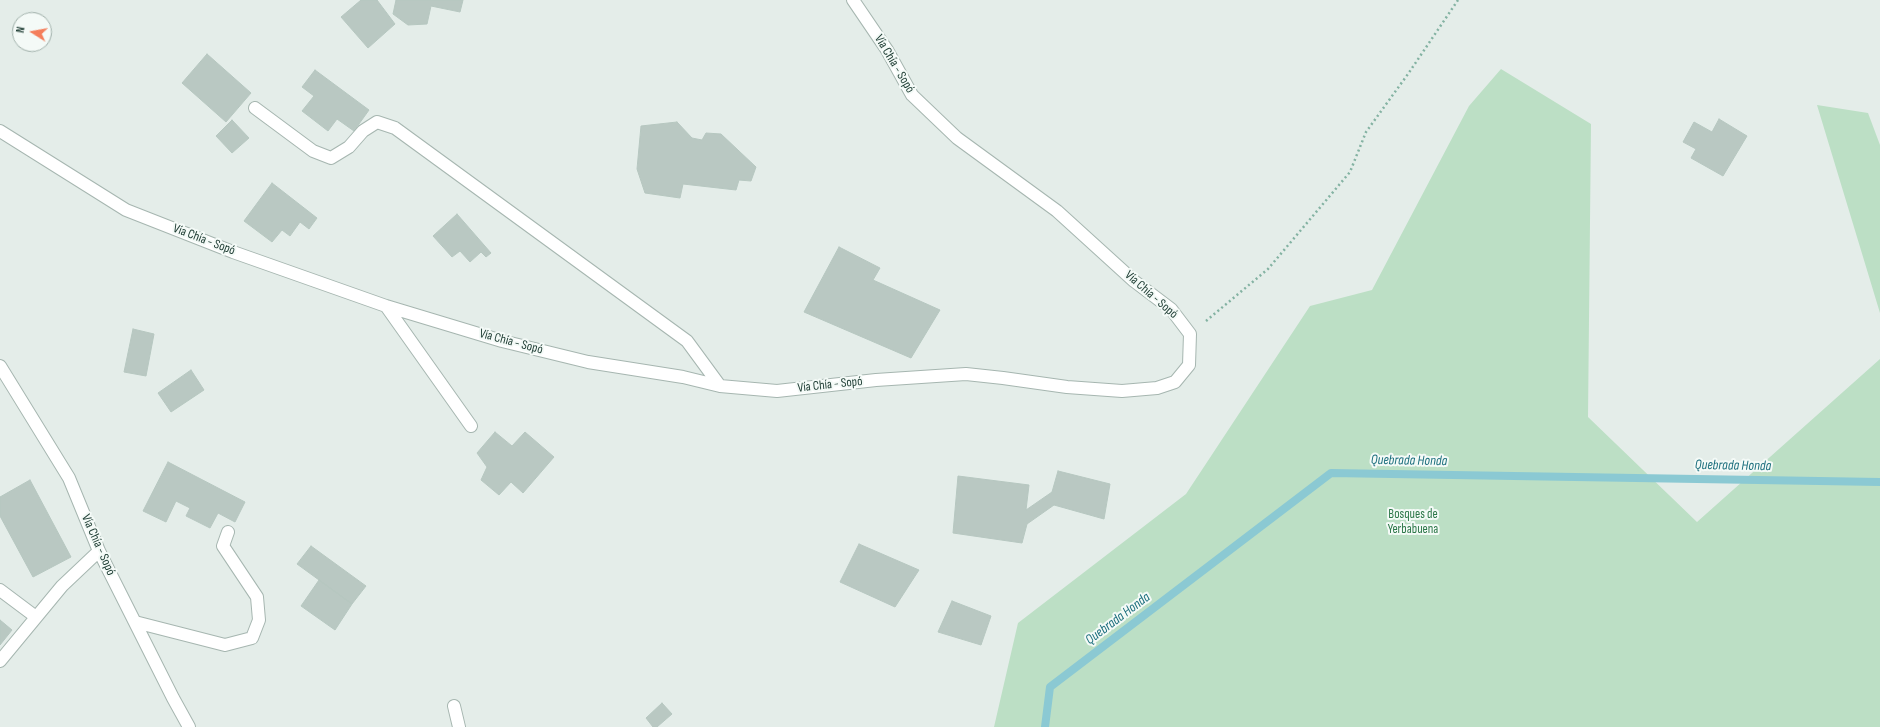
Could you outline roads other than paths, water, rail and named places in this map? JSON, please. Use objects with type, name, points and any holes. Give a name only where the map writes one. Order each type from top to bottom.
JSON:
[{"type":"street","name":"Vía Chía - Sopó","points":[[0,131],[126,210],[233,252],[386,306],[509,343],[588,362],[683,377],[720,386],[777,391],[876,380],[966,374],[1075,388],[1122,391],[1157,388],[1175,382],[1189,365],[1190,334],[1171,310],[1134,281],[1057,211],[957,138],[912,95],[887,50],[853,0]]},
{"type":"street","points":[[255,108],[313,151],[331,158],[349,147],[363,131],[377,122],[395,128],[687,341],[720,386]]},
{"type":"street","points":[[386,306],[471,426]]},
{"type":"street","name":"Vía Chía - Sopó","points":[[0,366],[69,478],[99,550],[173,698],[190,727]]},
{"type":"street","points":[[135,622],[225,645],[252,638],[259,620],[257,597],[223,546],[228,532]]},
{"type":"street","points":[[0,661],[62,586],[99,550]]},
{"type":"street","points":[[0,590],[36,617]]},
{"type":"street","points":[[454,706],[459,727]]},
{"type":"waterway","name":"Quebrada Honda","points":[[1045,727],[1050,687],[1331,473],[1880,482]]},
{"type":"park label","name":"Bosques de Yerbabuena","points":[[1413,522]]}]
